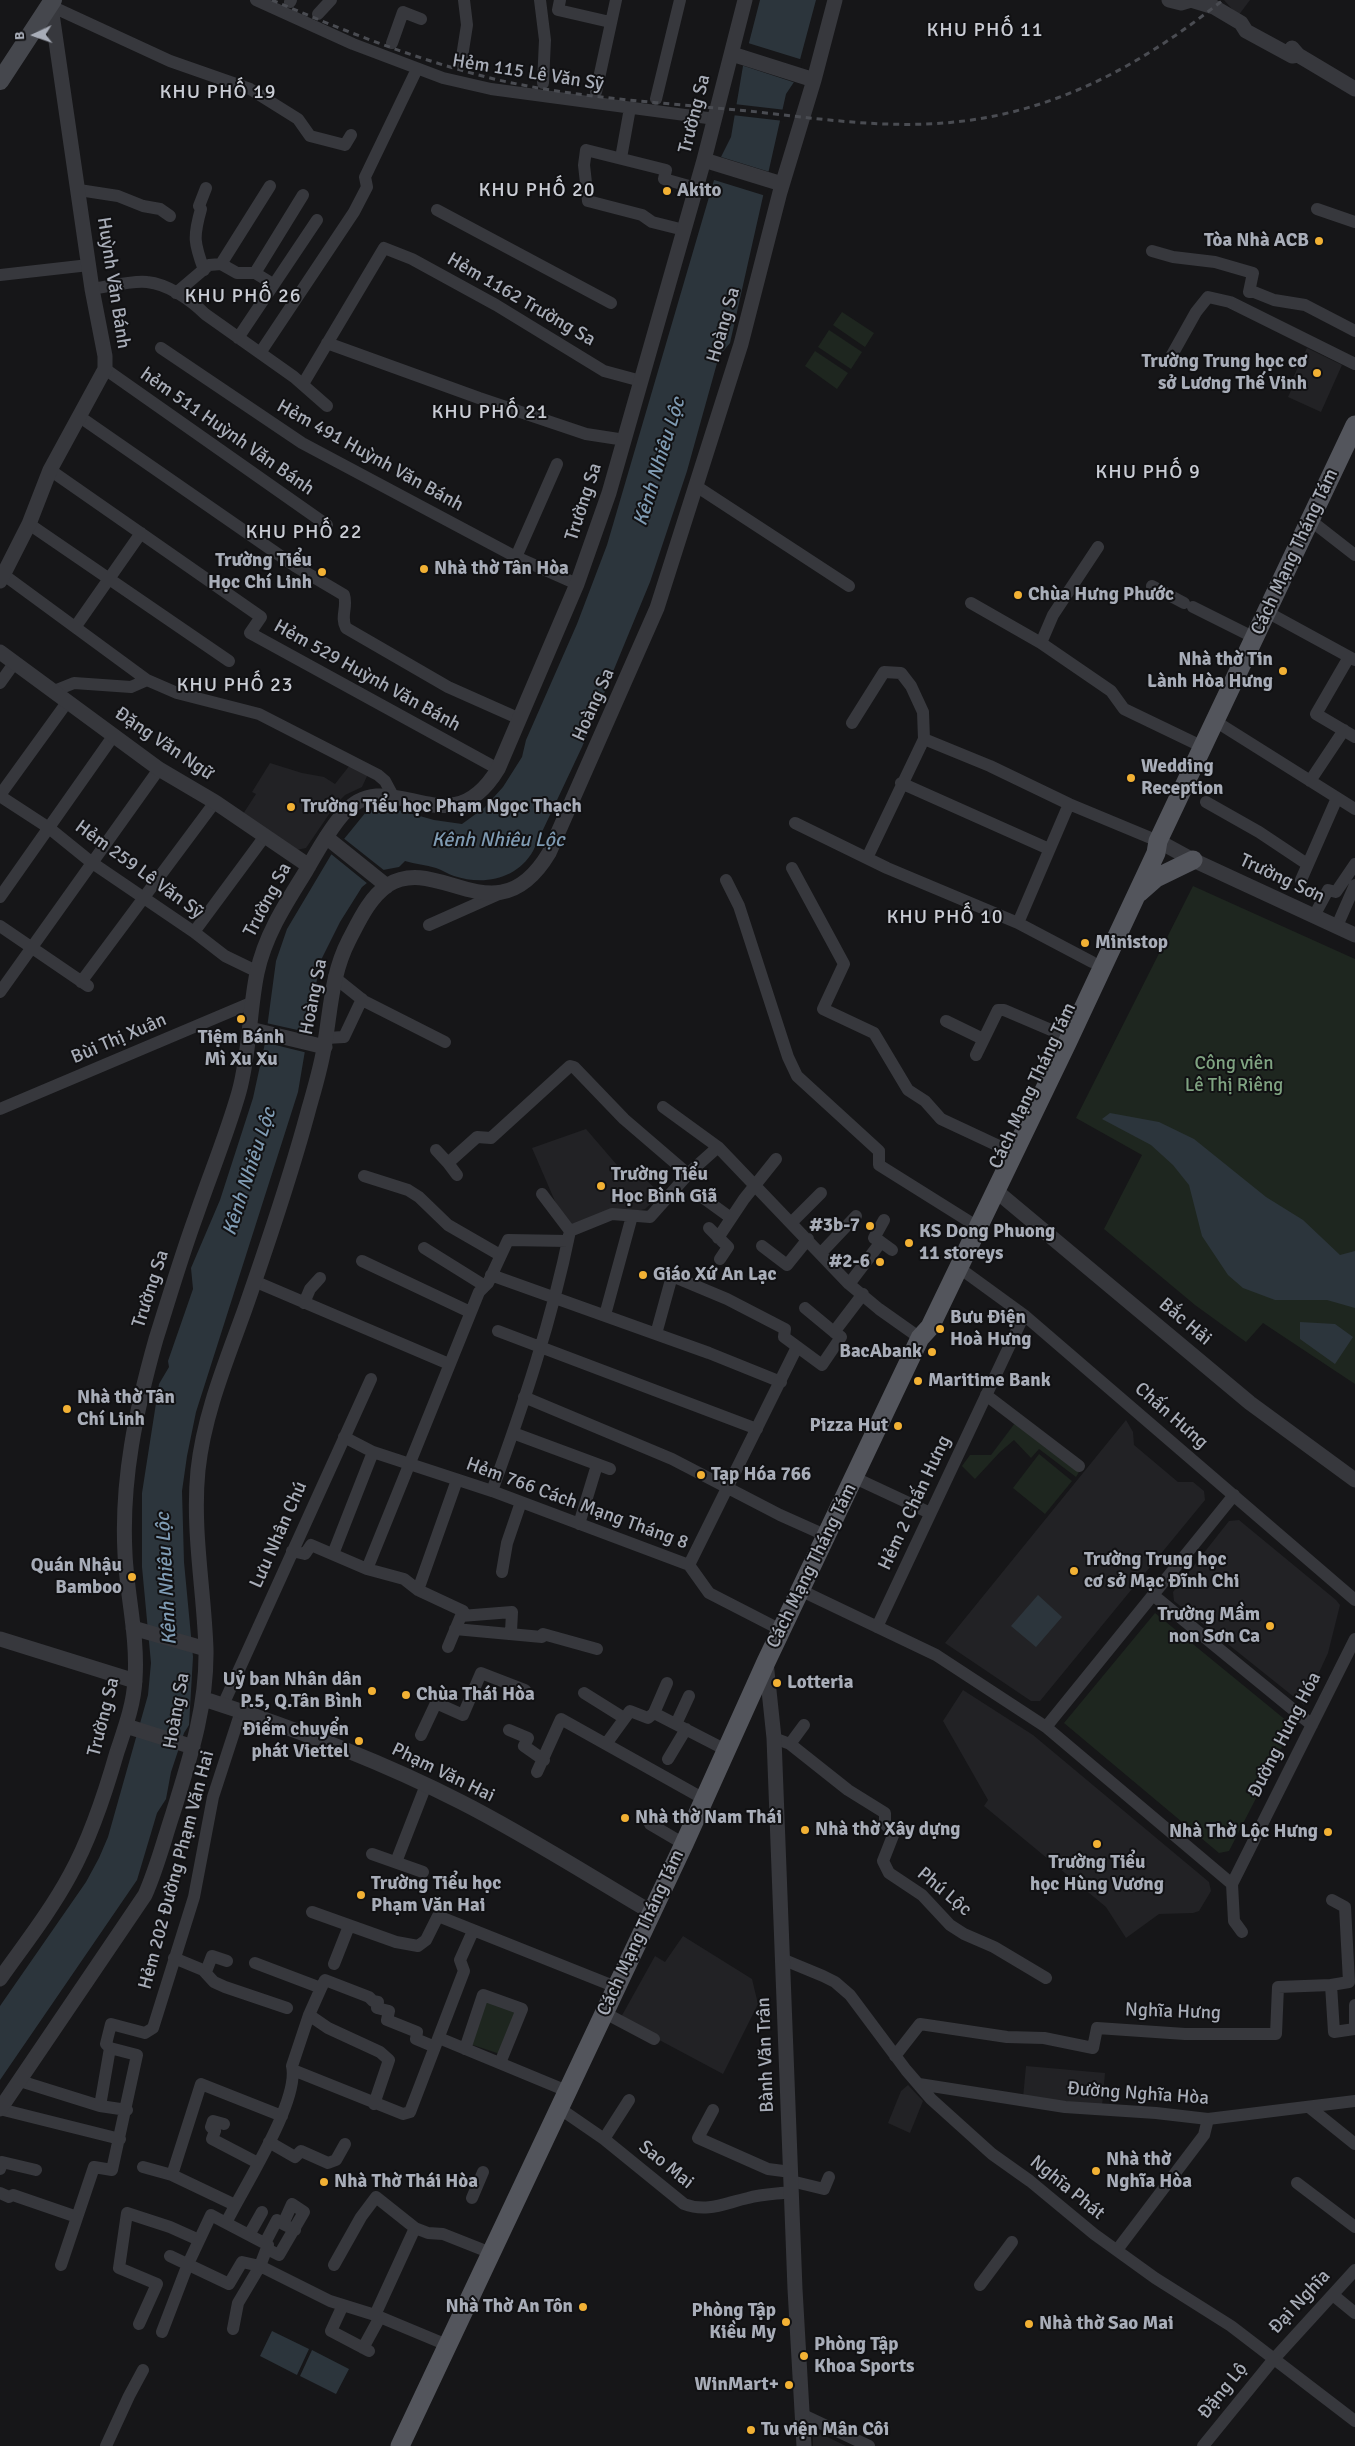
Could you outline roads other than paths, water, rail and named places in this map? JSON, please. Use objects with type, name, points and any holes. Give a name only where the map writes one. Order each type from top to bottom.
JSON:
[{"type":"main road","points":[[0,81],[52,2]]},
{"type":"main road","name":"Cách Mạng Tháng Tám","points":[[400,2446],[684,1844],[781,1630],[920,1338],[930,1327],[1067,1043],[1156,853],[1158,841],[1355,425]]},
{"type":"main road","name":"Cách Mạng Tháng Tám","points":[[920,1338],[922,1321],[1092,962],[1148,847],[1158,841]]},
{"type":"main road","points":[[1135,897],[1156,878],[1193,860]]},
{"type":"street","name":"Hẻm 115 Lê Văn Sỹ","points":[[256,0],[353,44],[444,78],[491,89],[715,119]]},
{"type":"street","points":[[318,14],[331,0]]},
{"type":"street","points":[[461,63],[467,25],[464,0]]},
{"type":"street","points":[[540,0],[545,40],[543,83]]},
{"type":"street","points":[[596,92],[616,0]]},
{"type":"street","points":[[656,99],[680,0]]},
{"type":"street","name":"Trường Sa","points":[[0,1979],[53,1904],[82,1851],[130,1727],[138,1629],[126,1578],[124,1513],[125,1483],[135,1422],[156,1338],[239,1091],[257,1031],[253,1002],[258,972],[275,922],[308,866],[331,842],[341,816],[355,804],[371,797],[393,796],[437,806],[458,805],[480,792],[498,769],[576,584],[600,519],[625,440],[696,188],[708,166],[715,119],[739,52],[745,0]]},
{"type":"street","name":"Hoàng Sa","points":[[0,2109],[145,1895],[154,1873],[204,1699],[196,1514],[200,1454],[218,1382],[254,1281],[298,1147],[334,976],[343,952],[382,882],[423,878],[470,891],[503,892],[532,876],[549,853],[651,624],[740,344],[776,186],[808,74],[835,0]]},
{"type":"street","points":[[1169,0],[1181,3],[1202,4],[1241,23],[1246,31],[1254,36],[1292,56],[1298,56],[1355,89]]},
{"type":"street","points":[[52,2],[170,61],[250,89],[298,119],[310,136],[345,145],[350,135]]},
{"type":"street","name":"Huỳnh Văn Bánh","points":[[2,578],[29,524],[50,470],[105,368],[106,356],[92,289],[52,2]]},
{"type":"street","points":[[559,5],[610,22]]},
{"type":"street","points":[[392,43],[403,12],[421,19]]},
{"type":"street","points":[[739,52],[808,74]]},
{"type":"street","points":[[260,353],[354,212],[367,187],[365,177],[417,69]]},
{"type":"street","points":[[621,158],[630,108]]},
{"type":"street","points":[[684,230],[652,222],[642,214],[588,201],[584,165],[586,150],[666,170],[664,179],[696,188]]},
{"type":"street","points":[[708,166],[776,186]]},
{"type":"street","points":[[221,264],[270,186]]},
{"type":"street","points":[[204,270],[196,250],[195,233],[201,209],[199,206],[206,188]]},
{"type":"street","points":[[79,190],[118,196],[143,206],[160,209],[170,216]]},
{"type":"street","points":[[255,273],[303,195]]},
{"type":"street","points":[[1318,209],[1355,222]]},
{"type":"street","points":[[437,210],[611,303]]},
{"type":"street","points":[[238,338],[317,220]]},
{"type":"street","name":"Hẻm 1162 Trường Sa","points":[[327,343],[384,248],[412,259],[480,297],[604,371],[641,381]]},
{"type":"street","points":[[1152,251],[1173,257],[1215,262],[1253,273],[1249,292],[1254,292],[1274,300],[1306,305],[1355,331]]},
{"type":"street","points":[[176,293],[209,265],[221,264],[237,273],[255,273],[273,284]]},
{"type":"street","points":[[0,276],[89,265]]},
{"type":"street","points":[[92,289],[147,282],[176,293],[193,302],[205,314],[303,384],[327,406]]},
{"type":"street","points":[[1168,362],[1196,312],[1208,297],[1230,302],[1355,364]]},
{"type":"street","points":[[303,384],[327,343],[479,398],[586,434],[625,440]]},
{"type":"street","name":"Hẻm 491 Huỳnh Văn Bánh","points":[[161,348],[302,443],[516,557],[576,584]]},
{"type":"street","name":"hẻm 511 Huỳnh Văn Bánh","points":[[105,368],[327,525]]},
{"type":"street","points":[[80,417],[295,566],[341,592],[346,599],[343,621],[346,628],[448,688],[520,719]]},
{"type":"street","points":[[516,557],[557,464]]},
{"type":"street","name":"Hẻm 529 Huỳnh Văn Bánh","points":[[50,470],[261,617],[250,633],[498,769]]},
{"type":"street","points":[[696,486],[849,586]]},
{"type":"street","points":[[1310,520],[1355,555]]},
{"type":"street","points":[[29,524],[229,661]]},
{"type":"street","points":[[76,626],[141,533]]},
{"type":"street","points":[[1041,643],[1053,615],[1098,546]]},
{"type":"street","points":[[2,578],[76,626],[147,680],[177,693],[259,714],[378,775],[386,781],[393,796]]},
{"type":"street","points":[[1152,586],[1255,638]]},
{"type":"street","points":[[971,603],[1041,643],[1111,691],[1124,709],[1202,747]]},
{"type":"street","points":[[1267,612],[1352,659],[1316,714],[1355,737]]},
{"type":"street","name":"Đặng Văn Ngữ","points":[[0,652],[160,768],[215,802],[308,866]]},
{"type":"street","points":[[0,683],[15,662]]},
{"type":"street","points":[[852,723],[884,672],[901,673],[911,686],[923,712],[924,739],[901,783],[867,858]]},
{"type":"street","points":[[54,691],[74,683],[130,687],[147,680]]},
{"type":"street","points":[[0,796],[68,701]]},
{"type":"street","points":[[1215,721],[1337,798],[1353,805]]},
{"type":"street","points":[[1310,781],[1344,730]]},
{"type":"street","points":[[0,898],[114,735]]},
{"type":"street","points":[[924,739],[990,766],[1069,804],[1158,841]]},
{"type":"street","points":[[0,992],[91,862],[160,768]]},
{"type":"street","points":[[901,783],[1049,849]]},
{"type":"street","name":"Hẻm 259 Lê Văn Sỹ","points":[[0,796],[49,828],[91,862],[194,932],[224,956],[258,972]]},
{"type":"street","points":[[1301,880],[1337,798]]},
{"type":"street","points":[[0,926],[85,984],[144,898],[215,802]]},
{"type":"street","points":[[1206,802],[1259,832],[1307,864]]},
{"type":"street","points":[[1018,923],[1069,804]]},
{"type":"street","points":[[796,823],[867,858],[1018,923],[1092,962]]},
{"type":"street","points":[[194,932],[266,836]]},
{"type":"street","name":"Trường Sơn","points":[[1158,841],[1193,860],[1355,935]]},
{"type":"street","points":[[331,842],[382,882]]},
{"type":"street","points":[[792,868],[844,964],[822,1009],[874,1033],[908,1090],[925,1101],[941,1119],[1003,1148]]},
{"type":"street","points":[[1314,916],[1328,890],[1336,892],[1353,877]]},
{"type":"street","points":[[1337,926],[1353,877]]},
{"type":"street","points":[[726,880],[739,906],[788,1057],[798,1076],[879,1151],[879,1165],[970,1222]]},
{"type":"street","points":[[429,925],[503,892]]},
{"type":"street","points":[[334,976],[362,999],[444,1042]]},
{"type":"street","points":[[257,1031],[321,1043],[344,1037],[362,999]]},
{"type":"street","name":"Bùi Thị Xuân","points":[[0,1109],[253,1002]]},
{"type":"street","points":[[976,1055],[998,1010],[1004,1010],[1058,1033]]},
{"type":"street","points":[[946,1021],[983,1039]]},
{"type":"street","points":[[448,1163],[477,1137],[491,1138],[570,1066],[574,1067],[624,1120],[688,1174]]},
{"type":"street","points":[[663,1107],[718,1147],[792,1222],[849,1284],[880,1310],[920,1338]]},
{"type":"street","points":[[367,1569],[470,1312],[508,1240],[569,1236],[612,1214],[650,1218],[688,1174],[718,1147]]},
{"type":"street","points":[[436,1150],[457,1175]]},
{"type":"street","points":[[718,1238],[776,1159]]},
{"type":"street","points":[[364,1176],[408,1190],[419,1197],[448,1225],[500,1255]]},
{"type":"street","name":"Bắc Hải","points":[[995,1190],[1250,1402],[1355,1480]]},
{"type":"street","points":[[492,1491],[513,1433],[539,1348],[569,1236],[542,1194]]},
{"type":"street","points":[[792,1222],[821,1194]]},
{"type":"street","points":[[702,1197],[731,1218]]},
{"type":"street","points":[[605,1315],[632,1216]]},
{"type":"street","points":[[821,1253],[856,1216]]},
{"type":"street","points":[[884,1220],[874,1238],[892,1250]]},
{"type":"street","points":[[708,1228],[728,1247],[720,1259]]},
{"type":"street","points":[[762,1246],[787,1265],[808,1239]]},
{"type":"street","points":[[849,1284],[881,1242]]},
{"type":"street","points":[[424,1248],[488,1280],[554,1297],[781,1382]]},
{"type":"street","points":[[362,1261],[470,1312]]},
{"type":"street","name":"Chấn Hưng","points":[[958,1267],[1024,1315],[1355,1600]]},
{"type":"street","points":[[656,1334],[672,1276],[727,1299],[785,1328],[784,1337],[822,1365],[841,1338],[805,1308]]},
{"type":"street","points":[[304,1303],[310,1289],[320,1278]]},
{"type":"street","points":[[254,1281],[449,1364]]},
{"type":"street","points":[[834,1332],[862,1294]]},
{"type":"street","name":"Hẻm 2 Chấn Hưng","points":[[877,1626],[1024,1315]]},
{"type":"street","points":[[498,1331],[757,1429]]},
{"type":"street","points":[[690,1565],[797,1347]]},
{"type":"street","name":"Lưu Nhân Chú","points":[[223,1705],[371,1380]]},
{"type":"street","points":[[986,1395],[1079,1466]]},
{"type":"street","points":[[524,1396],[672,1459],[780,1515],[827,1536]]},
{"type":"street","points":[[513,1433],[610,1469]]},
{"type":"street","name":"Hẻm 766 Cách Mạng Tháng 8","points":[[344,1437],[373,1452],[492,1491],[690,1565],[709,1593],[781,1630]]},
{"type":"street","points":[[333,1554],[373,1452]]},
{"type":"street","points":[[579,1524],[598,1465]]},
{"type":"street","points":[[855,1478],[930,1513]]},
{"type":"street","points":[[418,1590],[457,1480]]},
{"type":"street","points":[[1046,1727],[1234,1495]]},
{"type":"street","points":[[502,1572],[507,1544],[520,1502]]},
{"type":"street","points":[[292,1551],[305,1554],[311,1545],[367,1569],[404,1579],[418,1590],[463,1611],[448,1647]]},
{"type":"street","points":[[800,1590],[936,1654],[1046,1727],[1232,1884]]},
{"type":"street","points":[[1153,1594],[1312,1725]]},
{"type":"street","points":[[461,1616],[512,1612],[511,1632]]},
{"type":"street","points":[[138,1629],[201,1648]]},
{"type":"street","points":[[455,1629],[543,1635],[597,1649]]},
{"type":"street","points":[[0,1639],[135,1681]]},
{"type":"street","name":"Đường Hưng Hóa","points":[[1242,1932],[1234,1921],[1232,1884],[1355,1639]]},
{"type":"street","name":"Bành Văn Trân","points":[[766,1662],[774,1738],[791,2182],[804,2446]]},
{"type":"street","points":[[421,1735],[436,1703],[463,1715],[481,1673],[525,1690]]},
{"type":"street","points":[[606,1744],[630,1711],[648,1718],[654,1713],[667,1683]]},
{"type":"street","points":[[584,1693],[624,1718]]},
{"type":"street","points":[[668,1759],[681,1727],[689,1696]]},
{"type":"street","name":"Phạm Văn Hai","points":[[204,1699],[322,1741],[426,1784],[497,1821],[651,1912]]},
{"type":"street","name":"Hẻm 202 Đường Phạm Văn Hai","points":[[110,2048],[106,2044],[112,2024],[145,2032],[153,2028],[194,1897],[213,1797],[241,1712]]},
{"type":"street","points":[[654,1713],[726,1750]]},
{"type":"street","points":[[537,1772],[562,1719],[704,1799]]},
{"type":"street","points":[[790,1744],[804,1725]]},
{"type":"street","points":[[130,1727],[189,1746]]},
{"type":"street","points":[[509,1730],[528,1738],[524,1746],[544,1760]]},
{"type":"street","name":"Phú Lộc","points":[[774,1738],[790,1744],[848,1790],[885,1813],[885,1824],[894,1833],[883,1861],[889,1873],[922,1895],[950,1924],[964,1934],[994,1947],[1046,1978]]},
{"type":"street","points":[[396,1862],[426,1784]]},
{"type":"street","points":[[650,1824],[684,1844]]},
{"type":"street","points":[[372,1854],[423,1872]]},
{"type":"street","points":[[1332,1900],[1345,1907],[1352,1985],[1331,1985],[1334,2032],[1355,2028],[1355,2005]]},
{"type":"street","points":[[312,1912],[396,1942],[418,1946],[426,1940],[438,1916],[616,1987]]},
{"type":"street","points":[[334,1964],[349,1926]]},
{"type":"street","points":[[293,2070],[374,2104],[403,2114],[410,2112],[464,1971],[460,1960],[473,1931]]},
{"type":"street","points":[[203,1970],[207,1969],[212,1956],[227,1961]]},
{"type":"street","points":[[174,1958],[203,1970],[218,1984],[287,2008]]},
{"type":"street","name":"Nghĩa Phát","points":[[782,1959],[808,1968],[836,1982],[850,1995],[895,2056],[931,2099],[992,2154],[1030,2181],[1094,2234],[1155,2278],[1231,2326],[1355,2421]]},
{"type":"street","points":[[255,1963],[321,1988]]},
{"type":"street","points":[[226,2223],[282,2116],[294,2074],[292,2066],[309,2015],[324,1980],[369,1996],[373,2002],[378,2002],[378,2008],[389,2011],[387,2020],[417,2032],[416,2039],[465,2049],[567,2091]]},
{"type":"street","name":"Nghĩa Hưng","points":[[895,2056],[920,2024],[1007,2037],[1044,2038],[1094,2048],[1096,2028],[1185,2034],[1276,2034],[1278,1987],[1331,1985]]},
{"type":"street","points":[[465,2049],[484,1995],[522,2009],[500,2063]]},
{"type":"street","points":[[604,2012],[654,2039]]},
{"type":"street","points":[[309,2015],[328,2028],[380,2052],[389,2060],[374,2104]]},
{"type":"street","points":[[61,2265],[94,2167],[112,2170],[127,2110],[137,2055],[110,2048],[100,2106]]},
{"type":"street","points":[[20,2081],[100,2106],[127,2110]]},
{"type":"street","points":[[172,2175],[201,2084],[282,2116]]},
{"type":"street","name":"Đường Nghĩa Hòa","points":[[919,2084],[1065,2107],[1156,2113],[1208,2119],[1355,2101]]},
{"type":"street","points":[[604,2139],[629,2100]]},
{"type":"street","points":[[1309,2107],[1355,2144]]},
{"type":"street","name":"Sao Mai","points":[[559,2108],[604,2139],[684,2204],[695,2208],[712,2208],[791,2182]]},
{"type":"street","points":[[0,2109],[120,2139]]},
{"type":"street","points":[[713,2110],[698,2138],[791,2182],[824,2189],[829,2177]]},
{"type":"street","points":[[1117,2250],[1204,2135],[1208,2119]]},
{"type":"street","points":[[224,2124],[213,2121],[211,2127],[215,2130],[212,2139],[258,2163]]},
{"type":"street","points":[[269,2142],[295,2157],[301,2151],[328,2163],[336,2160],[345,2144]]},
{"type":"street","points":[[0,2169],[2,2162],[36,2170]]},
{"type":"street","points":[[143,2167],[172,2175],[235,2205]]},
{"type":"street","points":[[472,2198],[483,2172]]},
{"type":"street","points":[[1297,2183],[1355,2227]]},
{"type":"street","points":[[0,2193],[9,2197],[13,2195],[77,2217]]},
{"type":"street","points":[[334,2266],[361,2218],[376,2196],[415,2228],[428,2233],[443,2234],[491,2253]]},
{"type":"street","points":[[249,2235],[262,2212]]},
{"type":"street","points":[[139,2324],[157,2284],[118,2268],[127,2213],[170,2227],[199,2240]]},
{"type":"street","points":[[162,2332],[188,2264],[211,2215],[249,2235],[279,2254],[295,2230]]},
{"type":"street","points":[[233,2329],[238,2303],[260,2266],[277,2220]]},
{"type":"street","points":[[343,2305],[330,2330],[366,2349],[415,2228]]},
{"type":"street","points":[[980,2285],[1012,2242]]},
{"type":"street","points":[[170,2256],[229,2284],[242,2262],[260,2266],[330,2301],[378,2316],[447,2345]]},
{"type":"street","name":"Đại Nghĩa","points":[[1273,2360],[1355,2270]]},
{"type":"street","points":[[1333,2295],[1355,2313]]},
{"type":"street","name":"Đặng Lộ","points":[[1203,2446],[1273,2360]]},
{"type":"street","points":[[106,2446],[143,2370]]},
{"type":"street","points":[[803,2415],[870,2446]]},
{"type":"water","name":"Kênh Nhiêu Lộc","points":[[760,0],[816,0],[794,82],[786,94],[730,343],[719,356],[687,471],[650,582],[582,747],[533,851],[526,861],[509,874],[488,880],[465,879],[436,868],[405,861],[399,867],[383,870],[362,887],[340,922],[321,960],[310,1004],[313,1020],[308,1033],[298,1092],[196,1412],[187,1456],[182,1491],[184,1562],[193,1657],[189,1725],[184,1733],[171,1772],[166,1799],[157,1813],[137,1880],[0,2080],[0,2006],[86,1882],[99,1858],[108,1837],[148,1695],[151,1663],[142,1567],[142,1493],[159,1384],[169,1367],[168,1361],[193,1289],[191,1268],[220,1200],[253,1098],[265,1043],[276,961],[287,929],[331,855],[366,812],[384,806],[434,820],[462,824],[484,808],[503,787],[522,757],[526,740],[577,624],[607,545],[714,180],[721,157],[731,137],[743,66]]},
{"type":"water","points":[[1110,1113],[1159,1122],[1194,1139],[1266,1197],[1303,1220],[1340,1255],[1355,1251],[1355,1308],[1327,1300],[1275,1300],[1243,1288],[1228,1275],[1202,1236],[1189,1185],[1173,1165],[1151,1145],[1102,1119]]},
{"type":"water","points":[[1300,1322],[1335,1324],[1353,1337],[1335,1364],[1300,1339]]},
{"type":"water","points":[[1038,1595],[1062,1617],[1036,1647],[1011,1626]]},
{"type":"water","points":[[272,2331],[309,2349],[297,2375],[260,2356]]},
{"type":"water","points":[[312,2350],[349,2369],[336,2394],[300,2376]]},
{"type":"railway","points":[[272,0],[326,23],[409,54],[494,79],[526,86],[625,100],[885,124],[948,123],[980,119],[1041,104],[1124,68],[1199,19],[1223,0]]},
{"type":"place","name":"Akito","points":[[667,191]]},
{"type":"place","name":"Tòa Nhà ACB","points":[[1319,241]]},
{"type":"place","name":"Trường Trung học cơ sở Lương Thế Vinh","points":[[1317,373]]},
{"type":"place","name":"Nhà thờ Tân Hòa","points":[[424,569]]},
{"type":"place","name":"Trường Tiểu Học Chí Linh","points":[[322,572]]},
{"type":"place","name":"Chùa Hưng Phước","points":[[1018,595]]},
{"type":"place","name":"Nhà thờ Tin Lành Hòa Hưng","points":[[1283,671]]},
{"type":"place","name":"Wedding Reception","points":[[1131,778]]},
{"type":"place","name":"Trường Tiểu học Phạm Ngọc Thạch","points":[[291,807]]},
{"type":"place","name":"Ministop","points":[[1085,943]]},
{"type":"place","name":"Tiệm Bánh Mì Xu Xu","points":[[241,1019]]},
{"type":"place","name":"Trường Tiểu Học Bình Giã","points":[[601,1186]]},
{"type":"place","name":"#3b-7","points":[[870,1226]]},
{"type":"place","name":"KS Dong Phuong 11 storeys","points":[[909,1243]]},
{"type":"place","name":"#2-6","points":[[880,1262]]},
{"type":"place","name":"Giáo Xứ An Lạc","points":[[643,1275]]},
{"type":"place","name":"Bưu Điện Hoà Hưng","points":[[940,1329]]},
{"type":"place","name":"BacAbank","points":[[932,1352]]},
{"type":"place","name":"Maritime Bank","points":[[918,1381]]},
{"type":"place","name":"Nhà thờ Tân Chí Linh","points":[[67,1409]]},
{"type":"place","name":"Pizza Hut","points":[[898,1426]]},
{"type":"place","name":"Tạp Hóa 766","points":[[701,1475]]},
{"type":"place","name":"Trường Trung học cơ sở Mạc Đĩnh Chi","points":[[1074,1571]]},
{"type":"place","name":"Quán Nhậu Bamboo","points":[[132,1577]]},
{"type":"place","name":"Trường Mầm non Sơn Ca","points":[[1270,1626]]},
{"type":"place","name":"Lotteria","points":[[777,1683]]},
{"type":"place","name":"Uỷ ban Nhân dân P.5, Q.Tân Bình","points":[[372,1691]]},
{"type":"place","name":"Chùa Thái Hòa","points":[[406,1695]]},
{"type":"place","name":"Điểm chuyển phát Viettel","points":[[359,1741]]},
{"type":"place","name":"Nhà thờ Nam Thái","points":[[625,1818]]},
{"type":"place","name":"Nhà thờ Xây dựng","points":[[805,1830]]},
{"type":"place","name":"Nhà Thờ Lộc Hưng","points":[[1328,1832]]},
{"type":"place","name":"Trường Tiểu học Hùng Vương","points":[[1097,1844]]},
{"type":"place","name":"Trường Tiểu học Phạm Văn Hai","points":[[361,1895]]},
{"type":"place","name":"Nhà thờ Nghĩa Hòa","points":[[1096,2171]]},
{"type":"place","name":"Nhà Thờ Thái Hòa","points":[[324,2182]]},
{"type":"place","name":"Nhà Thờ An Tôn","points":[[583,2307]]},
{"type":"place","name":"Phòng Tập Kiều My","points":[[786,2322]]},
{"type":"place","name":"Nhà thờ Sao Mai","points":[[1029,2324]]},
{"type":"place","name":"Phòng Tập Khoa Sports","points":[[804,2356]]},
{"type":"place","name":"WinMart+","points":[[789,2385]]},
{"type":"place","name":"Tu viện Mân Côi","points":[[751,2430]]},
{"type":"district","name":"KHU PHỐ 11","points":[[985,31]]},
{"type":"district","name":"KHU PHỐ 19","points":[[218,93]]},
{"type":"district","name":"KHU PHỐ 20","points":[[537,191]]},
{"type":"district","name":"KHU PHỐ 26","points":[[243,297]]},
{"type":"district","name":"KHU PHỐ 21","points":[[490,413]]},
{"type":"district","name":"KHU PHỐ 9","points":[[1148,473]]},
{"type":"district","name":"KHU PHỐ 22","points":[[304,533]]},
{"type":"district","name":"KHU PHỐ 23","points":[[235,686]]},
{"type":"district","name":"KHU PHỐ 10","points":[[945,918]]},
{"type":"park label","name":"Công viên Lê Thị Riêng","points":[[1234,1075]]}]
